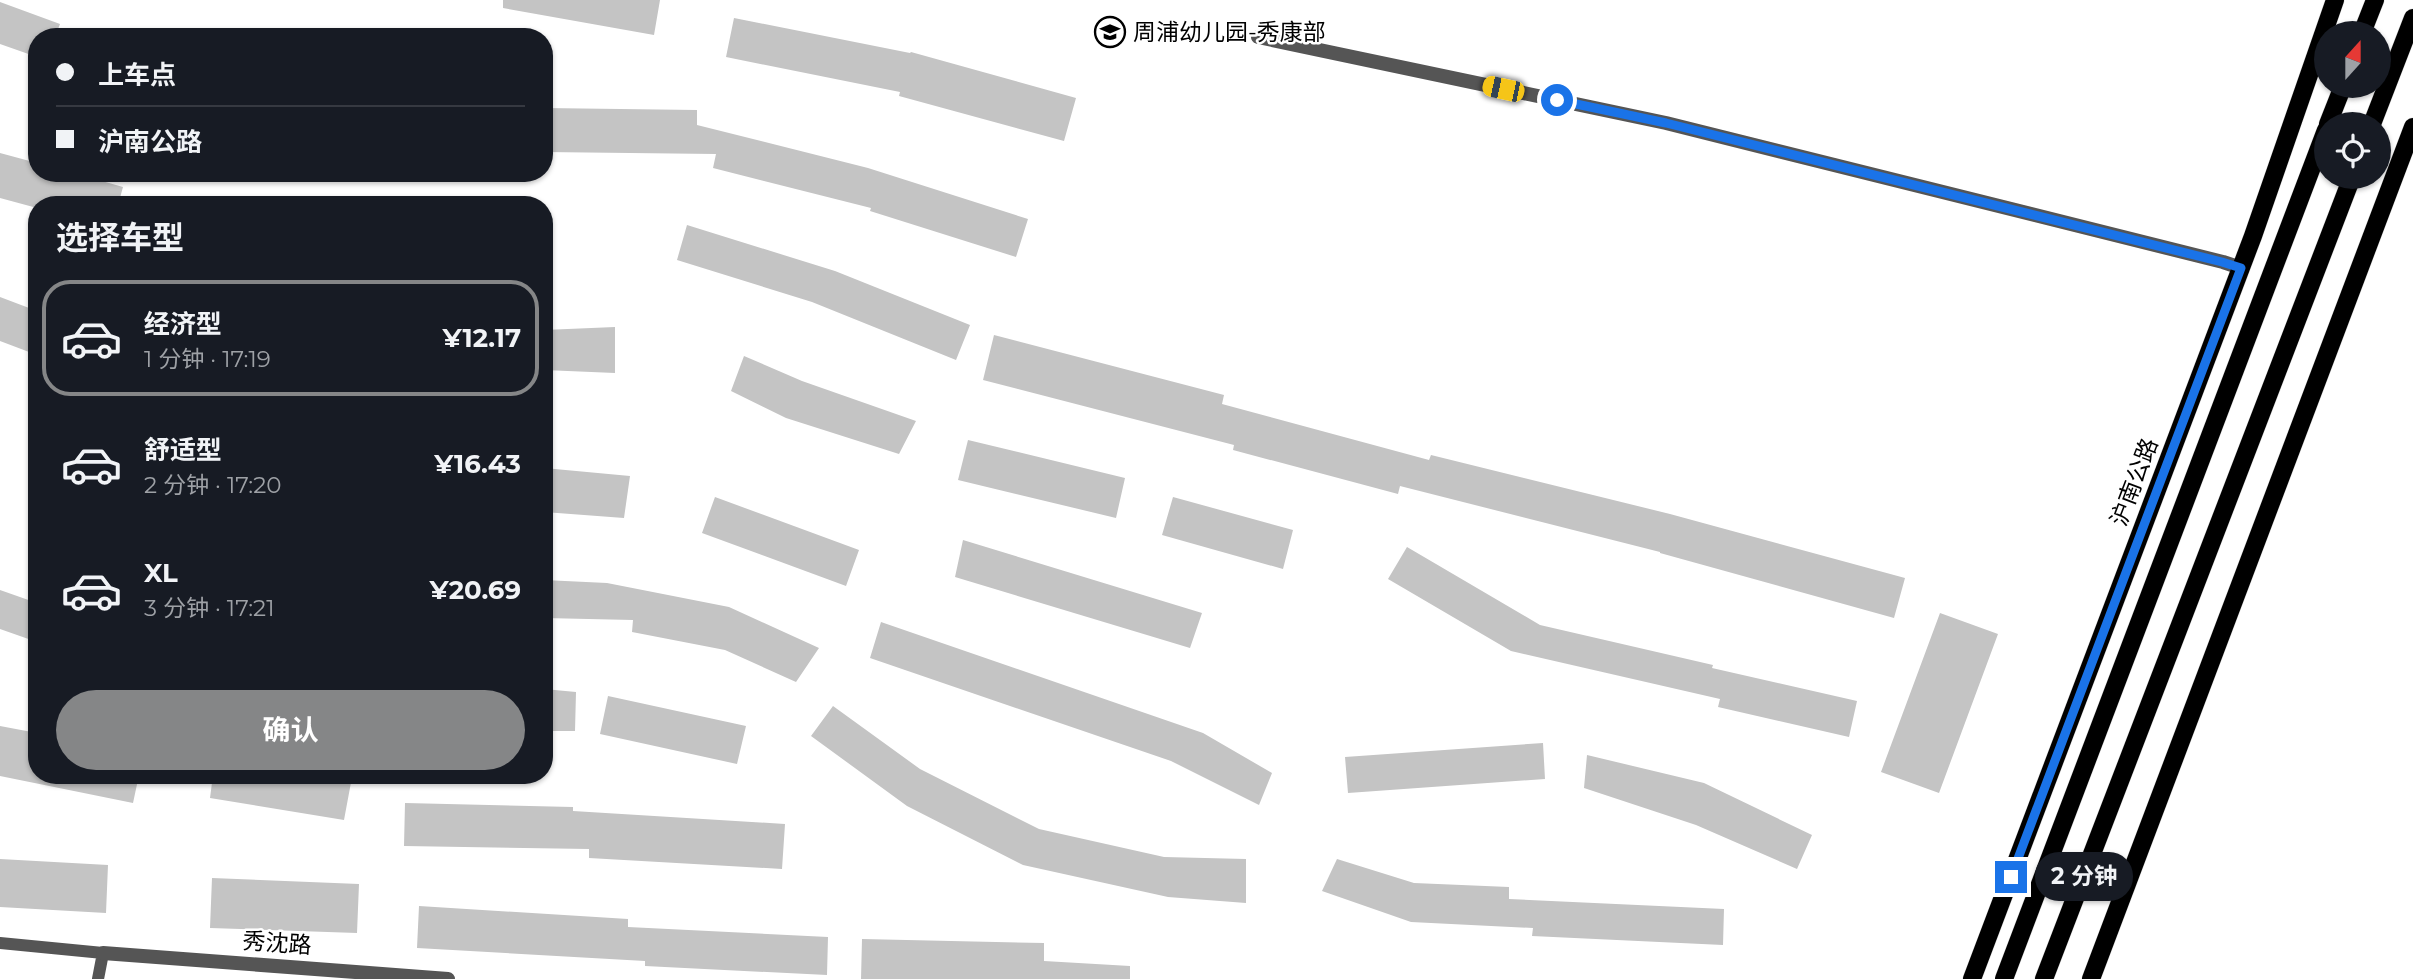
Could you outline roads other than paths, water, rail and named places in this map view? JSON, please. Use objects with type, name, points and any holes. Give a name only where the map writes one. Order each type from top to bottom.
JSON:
[{"type":"main road","name":"沪南公路","points":[[1972,979],[2241,268],[2335,0]]},
{"type":"main road","points":[[2367,21],[2375,0]]},
{"type":"main road","points":[[2377,112],[2413,18]]},
{"type":"main road","points":[[2091,979],[2413,127]]},
{"type":"main road","points":[[2004,979],[2314,162]]},
{"type":"main road","points":[[2044,979],[2347,189]]},
{"type":"street","points":[[1258,37],[1666,123],[2241,268]]},
{"type":"street","name":"秀沈路","points":[[103,953],[448,979]]},
{"type":"lane","points":[[0,943],[103,953],[98,979]]},
{"type":"place","name":"周浦幼儿园-秀康部","points":[[1110,32]]}]
